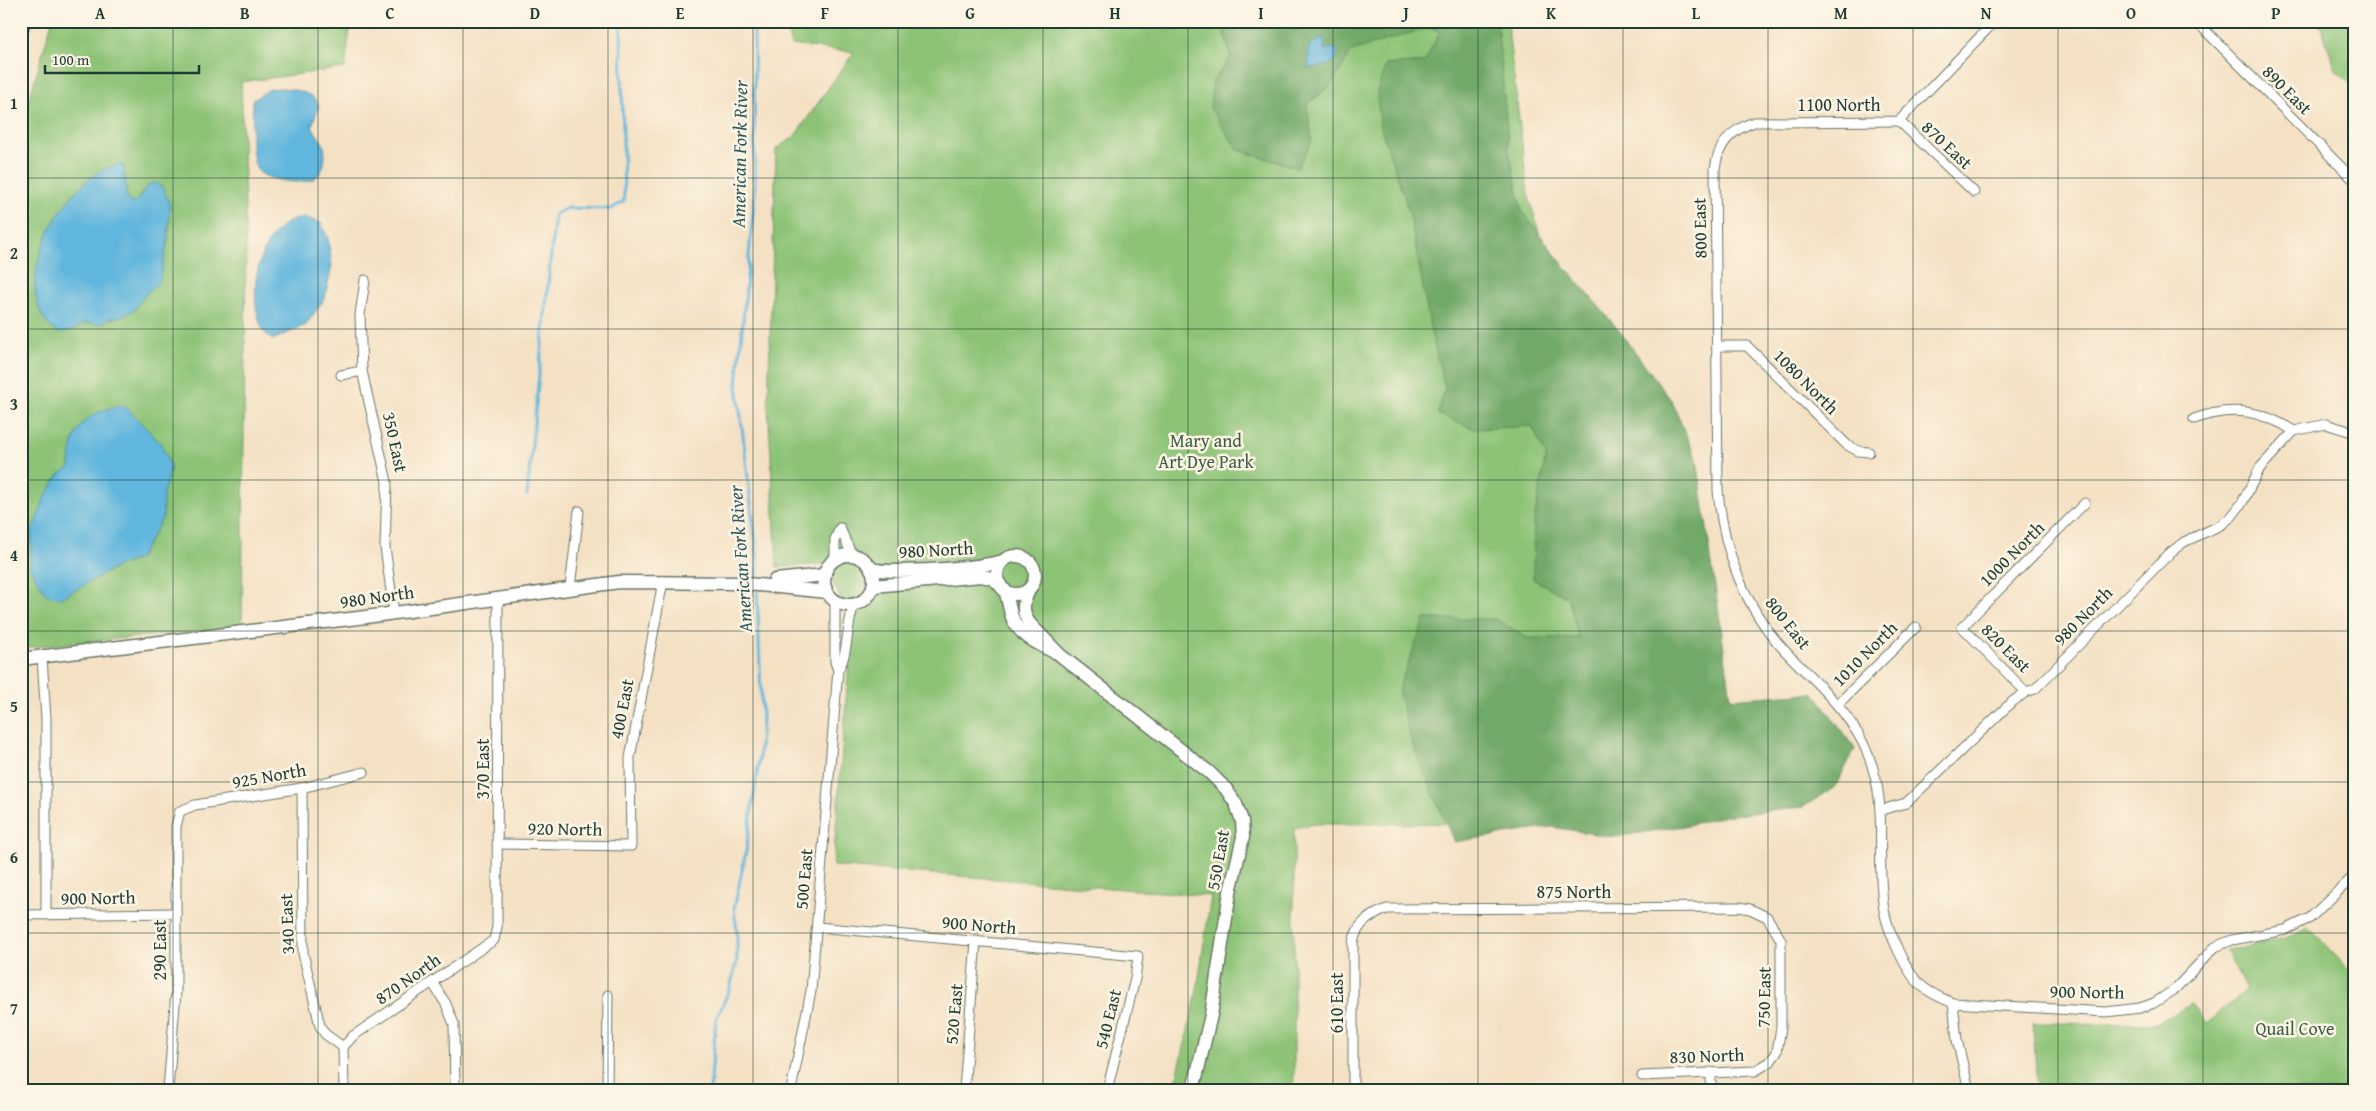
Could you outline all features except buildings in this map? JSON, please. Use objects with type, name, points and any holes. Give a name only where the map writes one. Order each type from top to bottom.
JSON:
[{"type":"street","points":[[21,31],[24,21]]},
{"type":"street","name":"1100 North","points":[[1734,132],[1746,124],[1763,120],[1899,121],[1995,21]]},
{"type":"street","name":"890 East","points":[[2196,21],[2355,181]]},
{"type":"street","name":"870 East","points":[[1899,121],[1974,192]]},
{"type":"street","name":"800 East","points":[[1734,132],[1720,149],[1715,169],[1719,497],[1724,534],[1732,560],[1748,598],[1770,632],[1838,704],[1855,730],[1869,757],[1876,778],[1881,810],[1882,893],[1885,916],[1900,953],[1914,978],[1934,995],[1953,1003]]},
{"type":"street","name":"350 East","points":[[365,280],[360,315],[362,370],[387,482],[385,547],[394,613]]},
{"type":"street","name":"1080 North","points":[[1717,346],[1747,346],[1847,445],[1858,451],[1869,452]]},
{"type":"street","points":[[340,375],[362,370]]},
{"type":"street","points":[[2194,420],[2214,412],[2240,411],[2270,418],[2294,431],[2326,424],[2353,435]]},
{"type":"street","name":"980 North","points":[[1881,810],[1906,803],[2012,702],[2026,692],[2035,689],[2171,552],[2184,542],[2221,525],[2232,516],[2242,503],[2260,468],[2294,431]]},
{"type":"street","name":"1000 North","points":[[1962,627],[2085,503]]},
{"type":"street","points":[[570,588],[579,511]]},
{"type":"street","points":[[835,560],[852,556],[860,558],[872,569],[873,586],[866,598],[854,605],[831,597],[825,574],[835,560],[835,538],[840,528],[852,556]]},
{"type":"street","points":[[1016,556],[1027,559],[1033,564],[1036,577],[1028,590],[1018,594],[1002,587],[998,570],[1003,561],[1016,556]]},
{"type":"street","name":"980 North","points":[[872,569],[891,570],[984,565],[1003,561]]},
{"type":"street","name":"980 North","points":[[776,584],[825,574]]},
{"type":"street","name":"980 North","points":[[873,586],[981,576],[991,578],[1002,587]]},
{"type":"street","name":"980 North","points":[[21,660],[394,613],[620,582],[663,581],[776,584],[831,597]]},
{"type":"street","name":"400 East","points":[[631,846],[630,758],[663,581]]},
{"type":"street","name":"550 East","points":[[1002,587],[1012,616],[1021,631],[1032,640],[1060,655]]},
{"type":"street","name":"550 East","points":[[1028,590],[1023,606],[1026,618],[1060,655],[1210,773],[1231,796],[1239,813],[1242,846],[1230,892],[1211,1015],[1193,1090]]},
{"type":"street","name":"500 East","points":[[831,597],[835,662],[838,670]]},
{"type":"street","name":"370 East","points":[[494,940],[497,927],[499,844],[498,598]]},
{"type":"street","name":"500 East","points":[[790,1090],[811,991],[838,670],[842,663],[849,617],[854,605]]},
{"type":"street","name":"1010 North","points":[[1838,704],[1916,627]]},
{"type":"street","name":"820 East","points":[[1962,627],[2026,692]]},
{"type":"street","points":[[42,657],[46,702],[46,915]]},
{"type":"street","name":"925 North","points":[[180,811],[195,805],[302,788],[364,772]]},
{"type":"street","name":"340 East","points":[[302,788],[304,960],[320,1026],[325,1034],[343,1047]]},
{"type":"street","name":"290 East","points":[[168,1090],[176,1000],[176,826],[180,811]]},
{"type":"street","name":"920 North","points":[[499,844],[631,846]]},
{"type":"street","name":"900 North","points":[[1953,1003],[2106,1012],[2140,1008],[2154,1003],[2174,990],[2215,947],[2232,940],[2285,930],[2310,918],[2355,875]]},
{"type":"street","name":"875 North","points":[[1366,919],[1387,909],[1739,907],[1767,917],[1777,930]]},
{"type":"street","name":"900 North","points":[[21,915],[176,913]]},
{"type":"street","name":"610 East","points":[[1353,1090],[1353,943],[1358,927],[1366,919]]},
{"type":"street","name":"900 North","points":[[817,927],[1138,956]]},
{"type":"street","name":"750 East","points":[[1770,1062],[1777,1052],[1781,1027],[1780,940],[1777,930]]},
{"type":"street","name":"870 North","points":[[343,1047],[353,1036],[494,940]]},
{"type":"street","name":"520 East","points":[[964,1090],[976,942]]},
{"type":"street","name":"540 East","points":[[1107,1090],[1135,979],[1138,956]]},
{"type":"street","points":[[432,982],[449,1009],[454,1024],[455,1090]]},
{"type":"street","points":[[607,1090],[608,995]]},
{"type":"street","points":[[1953,1003],[1957,1040],[1969,1090]]},
{"type":"street","points":[[343,1047],[344,1090]]},
{"type":"street","name":"830 North","points":[[1642,1076],[1755,1071],[1770,1062]]},
{"type":"street","points":[[1711,1072],[1711,1090]]},
{"type":"green space","points":[[52,21],[351,21],[345,68],[241,82],[246,239],[242,627],[21,648],[21,127]]},
{"type":"green space","name":"Mary and Art Dye Park","points":[[784,21],[1507,21],[1528,194],[1548,263],[1697,460],[1731,699],[1814,693],[1855,749],[1835,787],[1803,807],[1535,823],[1315,824],[1294,828],[1294,1090],[1174,1090],[1196,996],[1211,896],[833,866],[852,624],[825,564],[777,567],[768,405],[776,149],[794,137],[854,52],[791,45]]},
{"type":"green space","points":[[1221,21],[1497,21],[1509,152],[1522,210],[1556,256],[1621,333],[1671,400],[1697,460],[1731,699],[1814,693],[1855,749],[1835,787],[1803,807],[1725,816],[1684,826],[1614,837],[1552,827],[1454,842],[1411,741],[1398,690],[1425,619],[1496,619],[1527,638],[1579,638],[1568,598],[1533,579],[1534,522],[1546,455],[1532,426],[1475,429],[1438,414],[1445,388],[1431,332],[1410,215],[1380,125],[1377,91],[1386,65],[1425,62],[1440,31],[1427,28],[1351,51],[1332,84],[1307,105],[1312,141],[1297,168],[1238,150],[1210,108],[1213,81],[1231,57]]},
{"type":"green space","points":[[2319,21],[2355,21],[2355,87],[2336,70]]},
{"type":"green space","name":"Quail Cove","points":[[2309,928],[2355,976],[2355,1090],[2037,1090],[2033,1023],[2155,1024],[2192,1004],[2207,1023],[2246,990],[2226,950],[2269,942]]},
{"type":"water","points":[[1323,37],[1325,45],[1323,50],[1332,48],[1337,50],[1338,56],[1329,64],[1308,68],[1309,46]]},
{"type":"water","points":[[283,88],[308,94],[319,105],[312,126],[324,146],[325,160],[321,172],[315,178],[302,182],[284,181],[267,177],[257,169],[253,155],[253,100],[270,89]]},
{"type":"water","points":[[119,164],[124,166],[127,199],[134,204],[147,186],[155,182],[164,189],[170,205],[168,240],[159,282],[146,294],[134,310],[119,317],[108,319],[101,324],[84,323],[74,330],[58,333],[42,315],[35,292],[37,265],[46,238],[60,212],[78,189],[98,173]]},
{"type":"water","points":[[304,217],[321,223],[328,239],[332,265],[325,298],[306,325],[272,340],[262,328],[256,303],[255,289],[260,262],[272,237],[280,228],[288,222]]},
{"type":"water","points":[[124,405],[161,444],[171,467],[163,494],[163,517],[139,559],[118,566],[61,598],[46,594],[30,569],[32,531],[45,497],[58,476],[70,467],[73,441],[83,424],[99,412]]},
{"type":"waterway","points":[[527,495],[555,214],[567,208],[611,209],[624,201],[621,21]]},
{"type":"waterway","name":"American Fork River","points":[[754,21],[755,192],[737,385],[758,562],[757,581]]},
{"type":"waterway","points":[[1205,27],[1211,21]]},
{"type":"waterway","name":"American Fork River","points":[[710,1090],[716,1020],[730,988],[737,960],[737,931],[734,909],[746,851],[759,760],[762,719],[757,587]]}]
